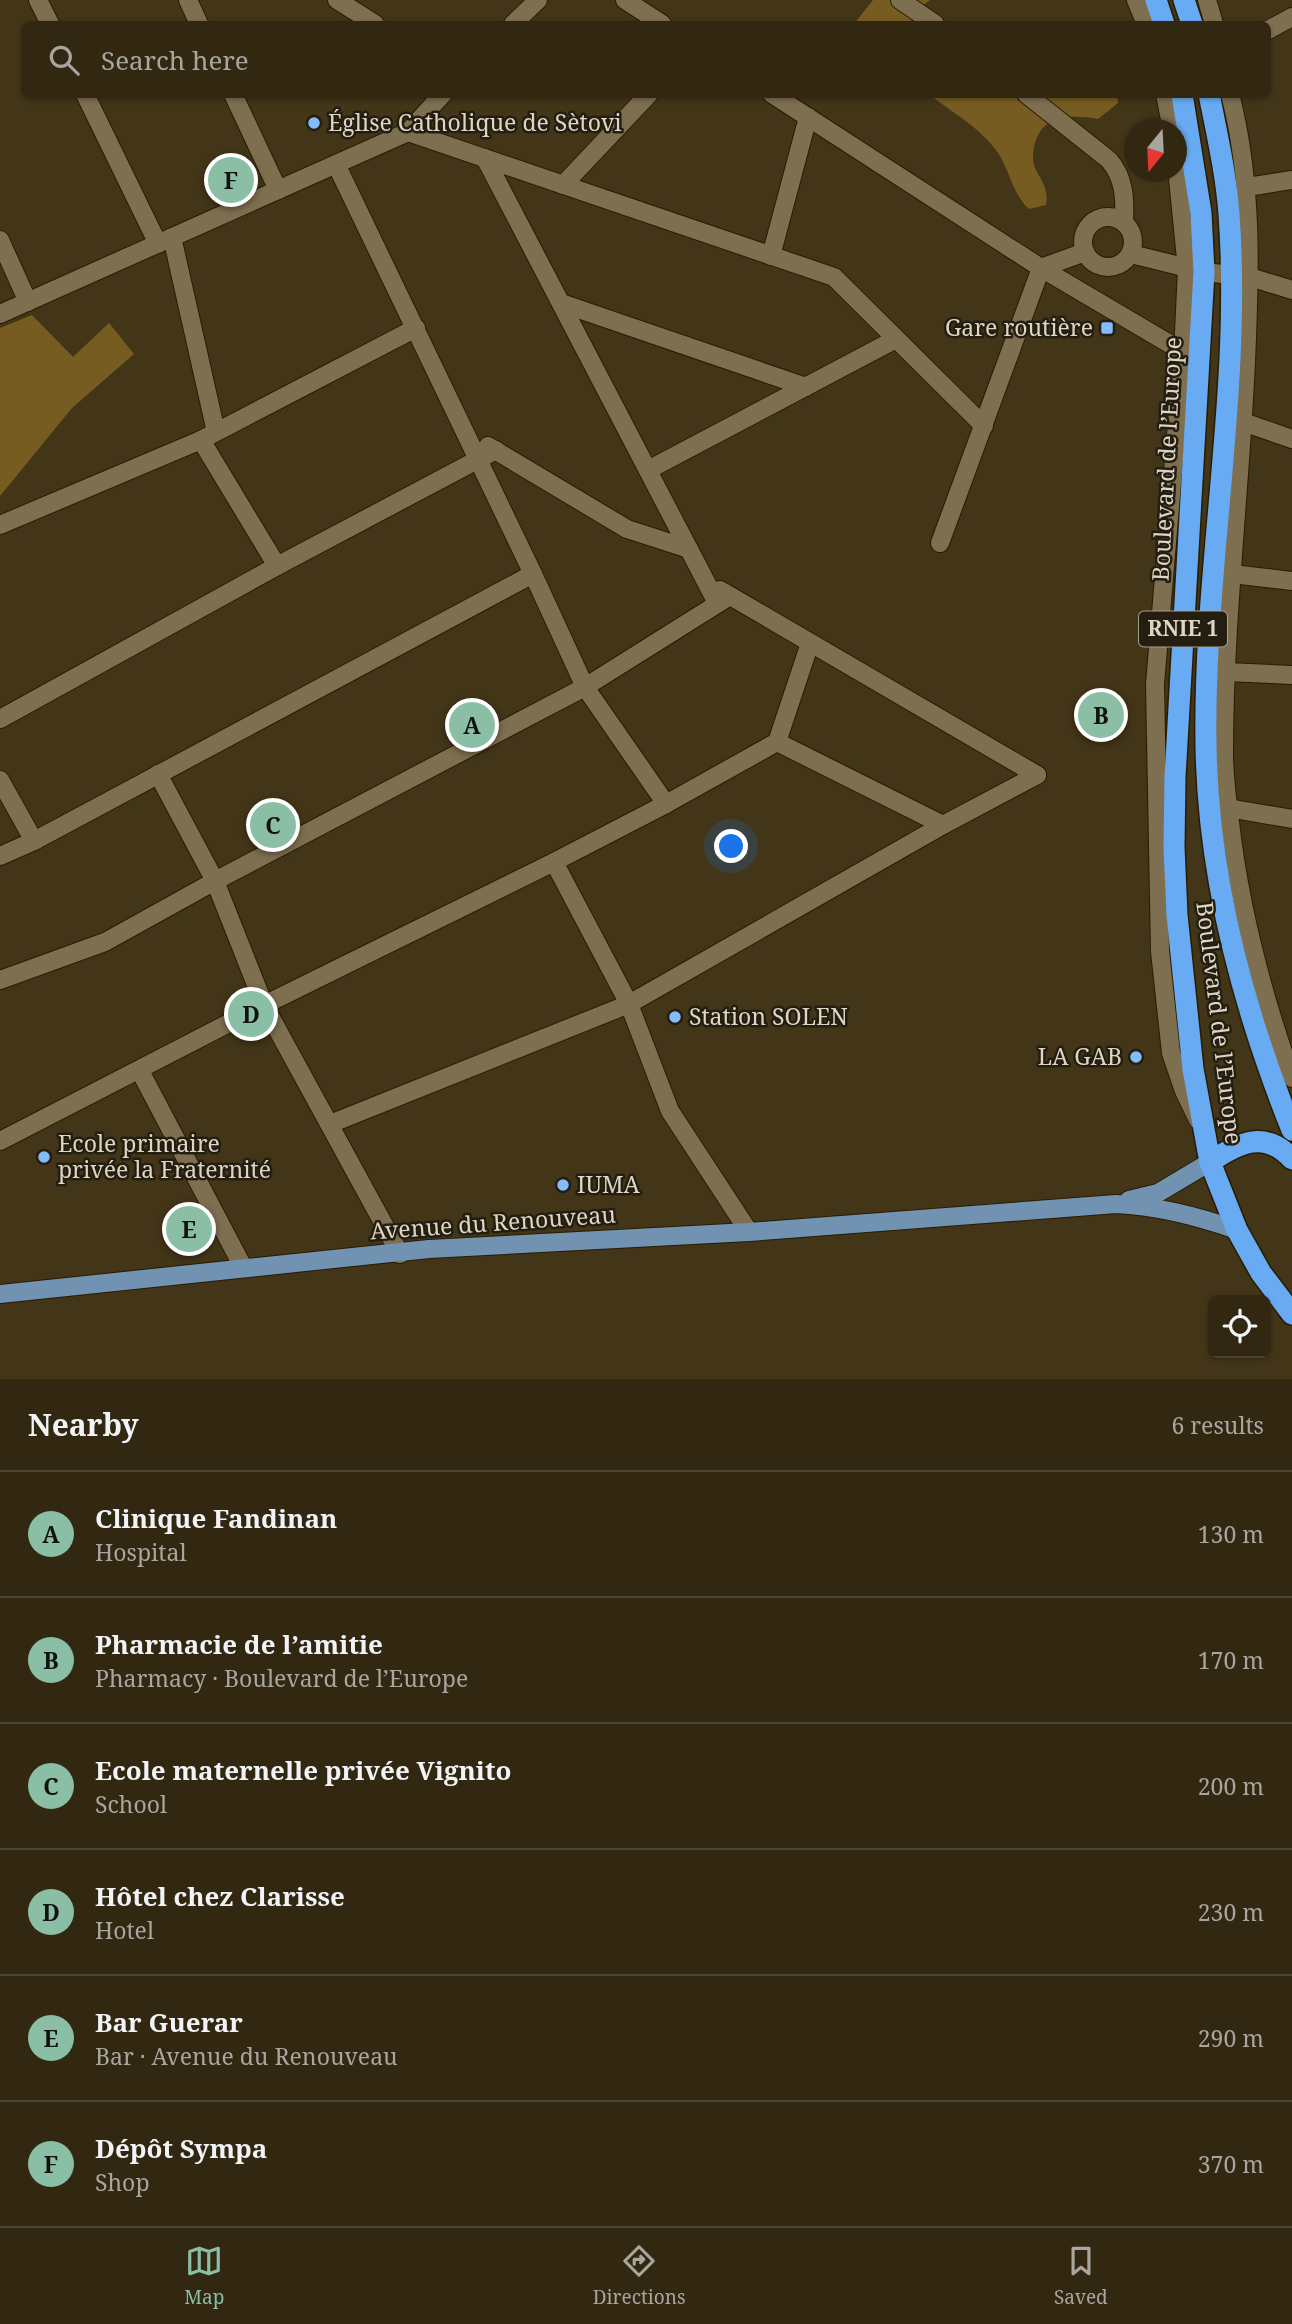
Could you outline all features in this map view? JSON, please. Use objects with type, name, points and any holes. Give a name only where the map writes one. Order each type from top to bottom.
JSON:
[{"type":"highway","points":[[1156,0],[1163,21]]},
{"type":"highway","points":[[1184,0],[1191,21]]},
{"type":"highway","name":"Boulevard de l’Europe","points":[[1183,98],[1201,213],[1191,356],[1174,847],[1184,994],[1193,1069],[1210,1162]]},
{"type":"highway","name":"Boulevard de l’Europe","points":[[1210,98],[1241,276],[1226,417],[1208,680],[1208,790],[1226,921],[1245,999],[1292,1130]]},
{"type":"highway","points":[[1210,1162],[1227,1150],[1251,1140],[1276,1146],[1292,1159]]},
{"type":"highway","name":"RNIE 1","points":[[1210,1162],[1237,1230],[1261,1273],[1292,1314]]},
{"type":"main road","name":"Avenue du Renouveau","points":[[1116,1204],[1158,1193],[1210,1162]]},
{"type":"main road","name":"Avenue du Renouveau","points":[[0,1294],[429,1249],[749,1232],[1116,1204],[1141,1205],[1171,1211],[1237,1230]]},
{"type":"street","points":[[38,0],[48,21]]},
{"type":"street","points":[[188,0],[198,21]]},
{"type":"street","points":[[337,0],[370,21]]},
{"type":"street","points":[[516,21],[538,0]]},
{"type":"street","points":[[625,0],[657,21]]},
{"type":"street","points":[[900,0],[931,21]]},
{"type":"street","points":[[1136,0],[1145,21]]},
{"type":"street","points":[[1207,0],[1213,21]]},
{"type":"street","points":[[1271,28],[1292,17]]},
{"type":"street","points":[[87,98],[165,240],[208,436],[277,566]]},
{"type":"street","points":[[235,98],[278,190]]},
{"type":"street","points":[[0,314],[408,132],[439,98]]},
{"type":"street","points":[[563,185],[645,98]]},
{"type":"street","points":[[778,98],[1041,268],[1191,356]]},
{"type":"street","points":[[1031,98],[1116,167],[1125,194],[1124,223]]},
{"type":"street","points":[[1166,98],[1170,119]]},
{"type":"street","points":[[1231,98],[1238,123],[1247,187],[1241,276],[1243,422],[1223,756],[1240,896],[1247,930],[1271,1017],[1292,1078]]},
{"type":"street","points":[[771,256],[808,117]]},
{"type":"street","points":[[408,132],[834,277],[984,426]]},
{"type":"street","points":[[330,1124],[629,1004],[943,825],[1037,775],[810,643],[723,600],[706,582],[485,158]]},
{"type":"street","points":[[336,164],[533,574],[584,687],[666,804]]},
{"type":"street","points":[[1247,187],[1292,180]]},
{"type":"street","points":[[1181,182],[1195,270]]},
{"type":"street","points":[[1103,218],[1115,218],[1124,223],[1131,232],[1134,243],[1131,254],[1113,267],[1102,267],[1092,261],[1085,253],[1083,242],[1086,231],[1093,222],[1103,218]]},
{"type":"street","points":[[0,240],[28,302]]},
{"type":"street","points":[[1041,268],[1085,253]]},
{"type":"street","points":[[1131,254],[1195,270],[1241,276],[1292,290]]},
{"type":"street","points":[[940,543],[1041,268]]},
{"type":"street","points":[[561,303],[806,387]]},
{"type":"street","points":[[0,525],[208,436],[416,328]]},
{"type":"street","points":[[648,470],[896,339]]},
{"type":"street","points":[[1243,422],[1292,439]]},
{"type":"street","points":[[466,433],[627,529],[689,549]]},
{"type":"street","points":[[0,719],[277,566],[496,450]]},
{"type":"street","points":[[0,856],[34,841],[533,574]]},
{"type":"street","points":[[1232,575],[1292,581]]},
{"type":"street","points":[[0,980],[105,942],[215,881],[584,687],[723,600]]},
{"type":"street","points":[[0,1142],[264,1005],[554,862],[778,742],[810,643]]},
{"type":"street","points":[[1226,672],[1292,675]]},
{"type":"street","points":[[778,742],[943,825]]},
{"type":"street","points":[[158,774],[215,881],[264,1005],[400,1254]]},
{"type":"street","points":[[0,780],[34,841]]},
{"type":"street","points":[[1228,808],[1292,818]]},
{"type":"street","points":[[554,862],[629,1004],[670,1111],[749,1232]]},
{"type":"street","points":[[140,1071],[243,1267]]},
{"type":"shaded area","points":[[873,0],[930,0],[913,13],[925,21],[856,21]]},
{"type":"shaded area","points":[[934,98],[1117,98],[1118,103],[1098,119],[1063,118],[1045,126],[1035,144],[1033,158],[1046,190],[1046,205],[1029,209],[1020,198],[1000,156],[977,130]]},
{"type":"shaded area","points":[[32,315],[73,357],[109,323],[134,354],[72,408],[0,496],[0,328]]},
{"type":"place","name":"Église Catholique de Sètovi","points":[[314,123]]},
{"type":"place","name":"Dépôt Sympa","points":[[231,180]]},
{"type":"place","name":"Gare routière","points":[[1107,328]]},
{"type":"place","name":"Pharmacie de l’amitie","points":[[1101,715]]},
{"type":"place","name":"Clinique Fandinan","points":[[472,725]]},
{"type":"place","name":"Ecole maternelle privée Vignito","points":[[273,825]]},
{"type":"place","name":"Hôtel chez Clarisse","points":[[251,1014]]},
{"type":"place","name":"Station SOLEN","points":[[675,1017]]},
{"type":"place","name":"LA GAB","points":[[1136,1057]]},
{"type":"place","name":"Ecole primaire privée la Fraternité","points":[[44,1157]]},
{"type":"place","name":"IUMA","points":[[563,1185]]},
{"type":"place","name":"Bar Guerar","points":[[189,1229]]}]
